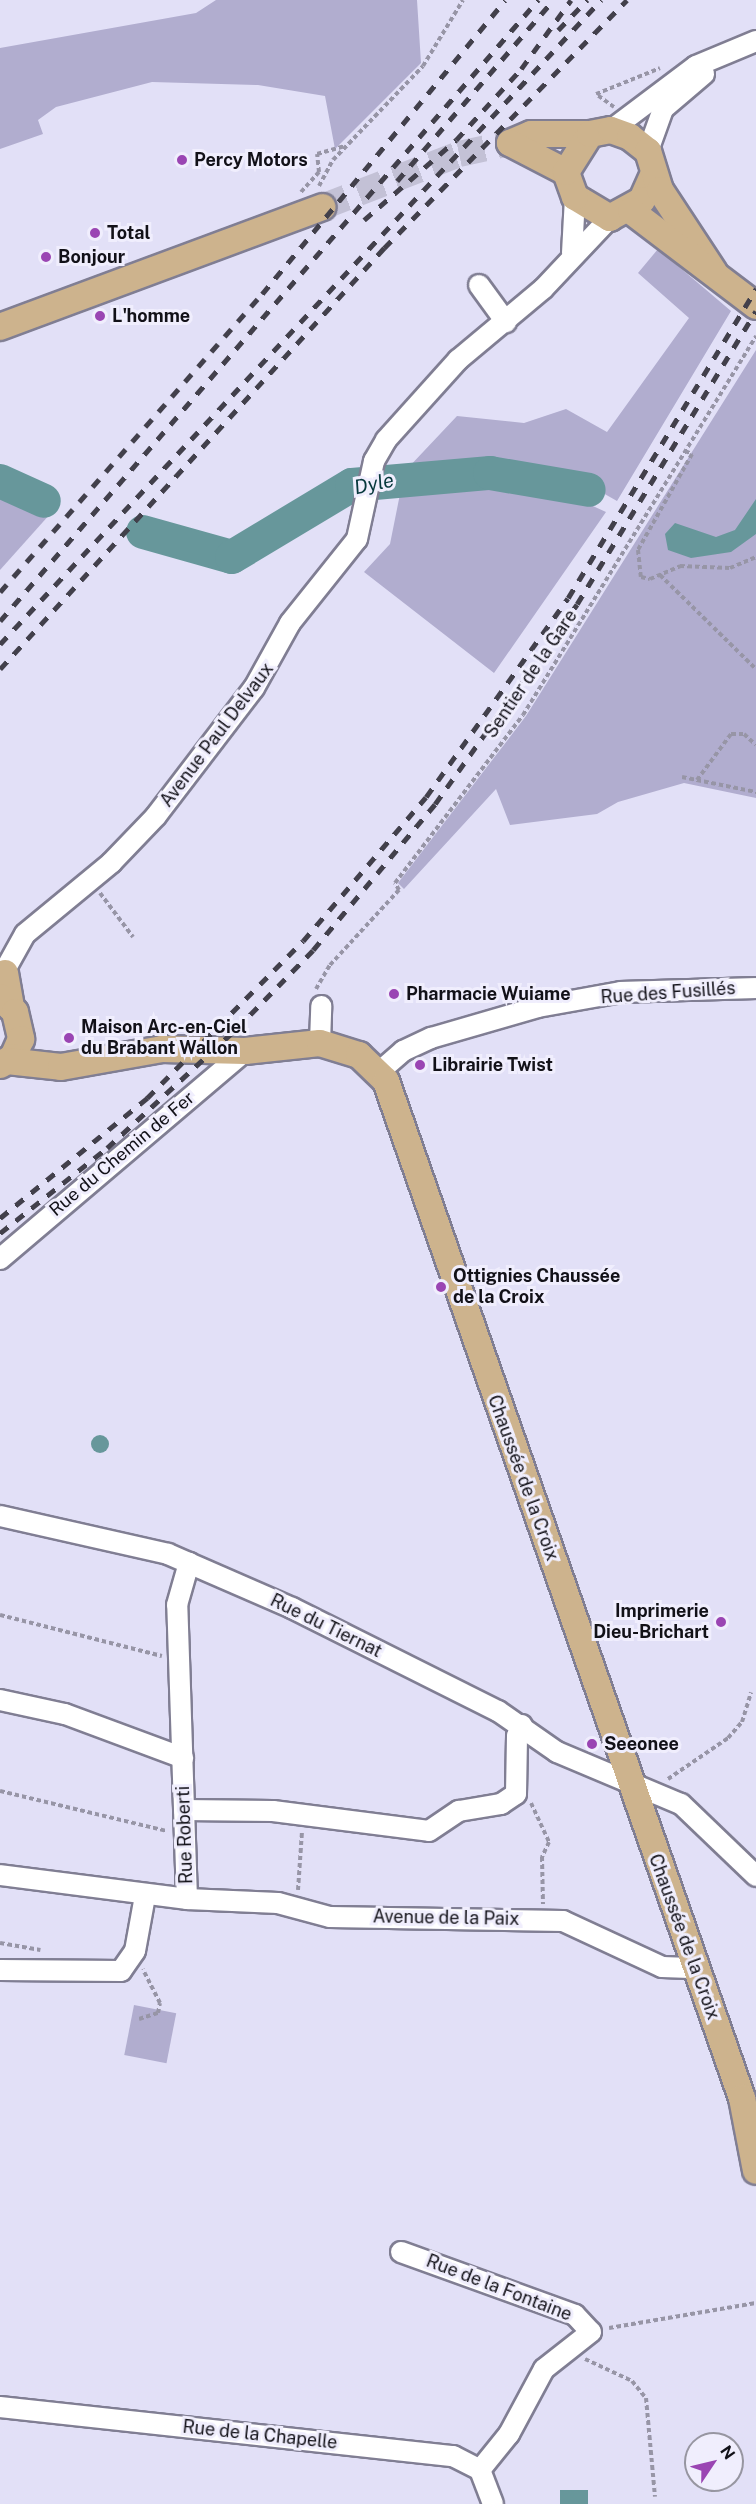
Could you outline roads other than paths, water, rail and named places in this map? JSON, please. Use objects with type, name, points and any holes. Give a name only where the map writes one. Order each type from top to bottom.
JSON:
[{"type":"main road","points":[[566,172],[601,132]]},
{"type":"main road","points":[[714,272],[651,162],[601,132],[531,134],[510,143],[566,172],[575,197],[621,215],[714,272],[756,306]]},
{"type":"main road","points":[[621,215],[649,192],[651,162]]},
{"type":"main road","points":[[0,327],[309,211]]},
{"type":"main road","points":[[4,989],[21,1039],[37,1061]]},
{"type":"main road","points":[[3,1063],[21,1039]]},
{"type":"main road","points":[[3,1063],[37,1061],[75,1066],[162,1049],[245,1051],[320,1043],[359,1055],[379,1072]]},
{"type":"main road","name":"Chaussée de la Croix","points":[[379,1072],[640,1789],[697,1968],[742,2098],[756,2171]]},
{"type":"main road","name":"Chaussée de la Croix","points":[[742,2098],[756,2122]]},
{"type":"street","points":[[601,132],[672,81],[756,41]]},
{"type":"street","points":[[651,162],[663,109],[721,58]]},
{"type":"street","points":[[572,253],[575,197]]},
{"type":"street","name":"Avenue Paul Delvaux","points":[[4,989],[25,934],[91,881],[156,816],[254,688],[290,623],[357,539],[371,473],[386,440],[421,400],[506,322],[572,253],[621,215]]},
{"type":"street","points":[[479,285],[506,322]]},
{"type":"street","name":"Rue des Fusillés","points":[[379,1072],[403,1051],[431,1038],[538,1008],[621,992],[756,988]]},
{"type":"street","points":[[320,1043],[321,1006]]},
{"type":"street","name":"Rue du Chemin de Fer","points":[[0,1259],[245,1051]]},
{"type":"street","name":"Rue du Tiernat","points":[[0,1516],[189,1563],[292,1608],[522,1725],[557,1752],[640,1789],[681,1804],[756,1876]]},
{"type":"street","name":"Rue Roberti","points":[[145,1896],[187,1899],[182,1662],[177,1605],[189,1563]]},
{"type":"street","points":[[0,1700],[65,1714],[183,1758]]},
{"type":"street","points":[[184,1810],[303,1816],[418,1834],[459,1811],[510,1800],[520,1787],[517,1737],[522,1725]]},
{"type":"street","points":[[0,1875],[145,1896],[132,1960],[108,1974],[0,1970]]},
{"type":"street","name":"Avenue de la Paix","points":[[187,1899],[297,1906],[330,1917],[562,1921],[662,1966],[697,1968]]},
{"type":"street","name":"Rue de la Fontaine","points":[[401,2252],[575,2315],[591,2332],[544,2369],[509,2434],[480,2470]]},
{"type":"street","name":"Rue de la Chapelle","points":[[0,2407],[453,2456],[480,2470]]},
{"type":"street","points":[[480,2470],[494,2504]]},
{"type":"waterway","name":"Dyle","points":[[143,532],[232,557],[352,485],[490,473],[589,490]]},
{"type":"waterway","name":"Dyle","points":[[0,481],[44,501]]},
{"type":"tunnel","points":[[322,207],[459,154],[510,143]]},
{"type":"railway","points":[[0,592],[262,294],[505,0]]},
{"type":"railway","points":[[0,621],[538,0]]},
{"type":"railway","points":[[397,181],[553,0]]},
{"type":"railway","points":[[364,220],[456,140],[521,69],[571,0]]},
{"type":"railway","points":[[558,30],[587,0]]},
{"type":"railway","points":[[0,644],[601,0]]},
{"type":"railway","points":[[0,669],[384,248],[627,0]]},
{"type":"railway","points":[[0,1218],[147,1098],[303,941],[426,797],[568,598],[756,289]]},
{"type":"railway","points":[[0,1233],[107,1148],[236,1029],[313,950],[435,804],[577,604],[756,311]]},
{"type":"place","name":"Percy Motors","points":[[182,160]]},
{"type":"place","name":"Total","points":[[95,233]]},
{"type":"place","name":"Bonjour","points":[[46,257]]},
{"type":"place","name":"L'homme","points":[[100,316]]},
{"type":"place","name":"Pharmacie Wuiame","points":[[394,994]]},
{"type":"place","name":"Maison Arc-en-Ciel du Brabant Wallon","points":[[69,1038]]},
{"type":"place","name":"Librairie Twist","points":[[420,1065]]},
{"type":"place","name":"Ottignies Chaussée de la Croix","points":[[441,1287]]},
{"type":"place","name":"Imprimerie Dieu-Brichart","points":[[721,1622]]},
{"type":"place","name":"Seeonee","points":[[592,1744]]}]
